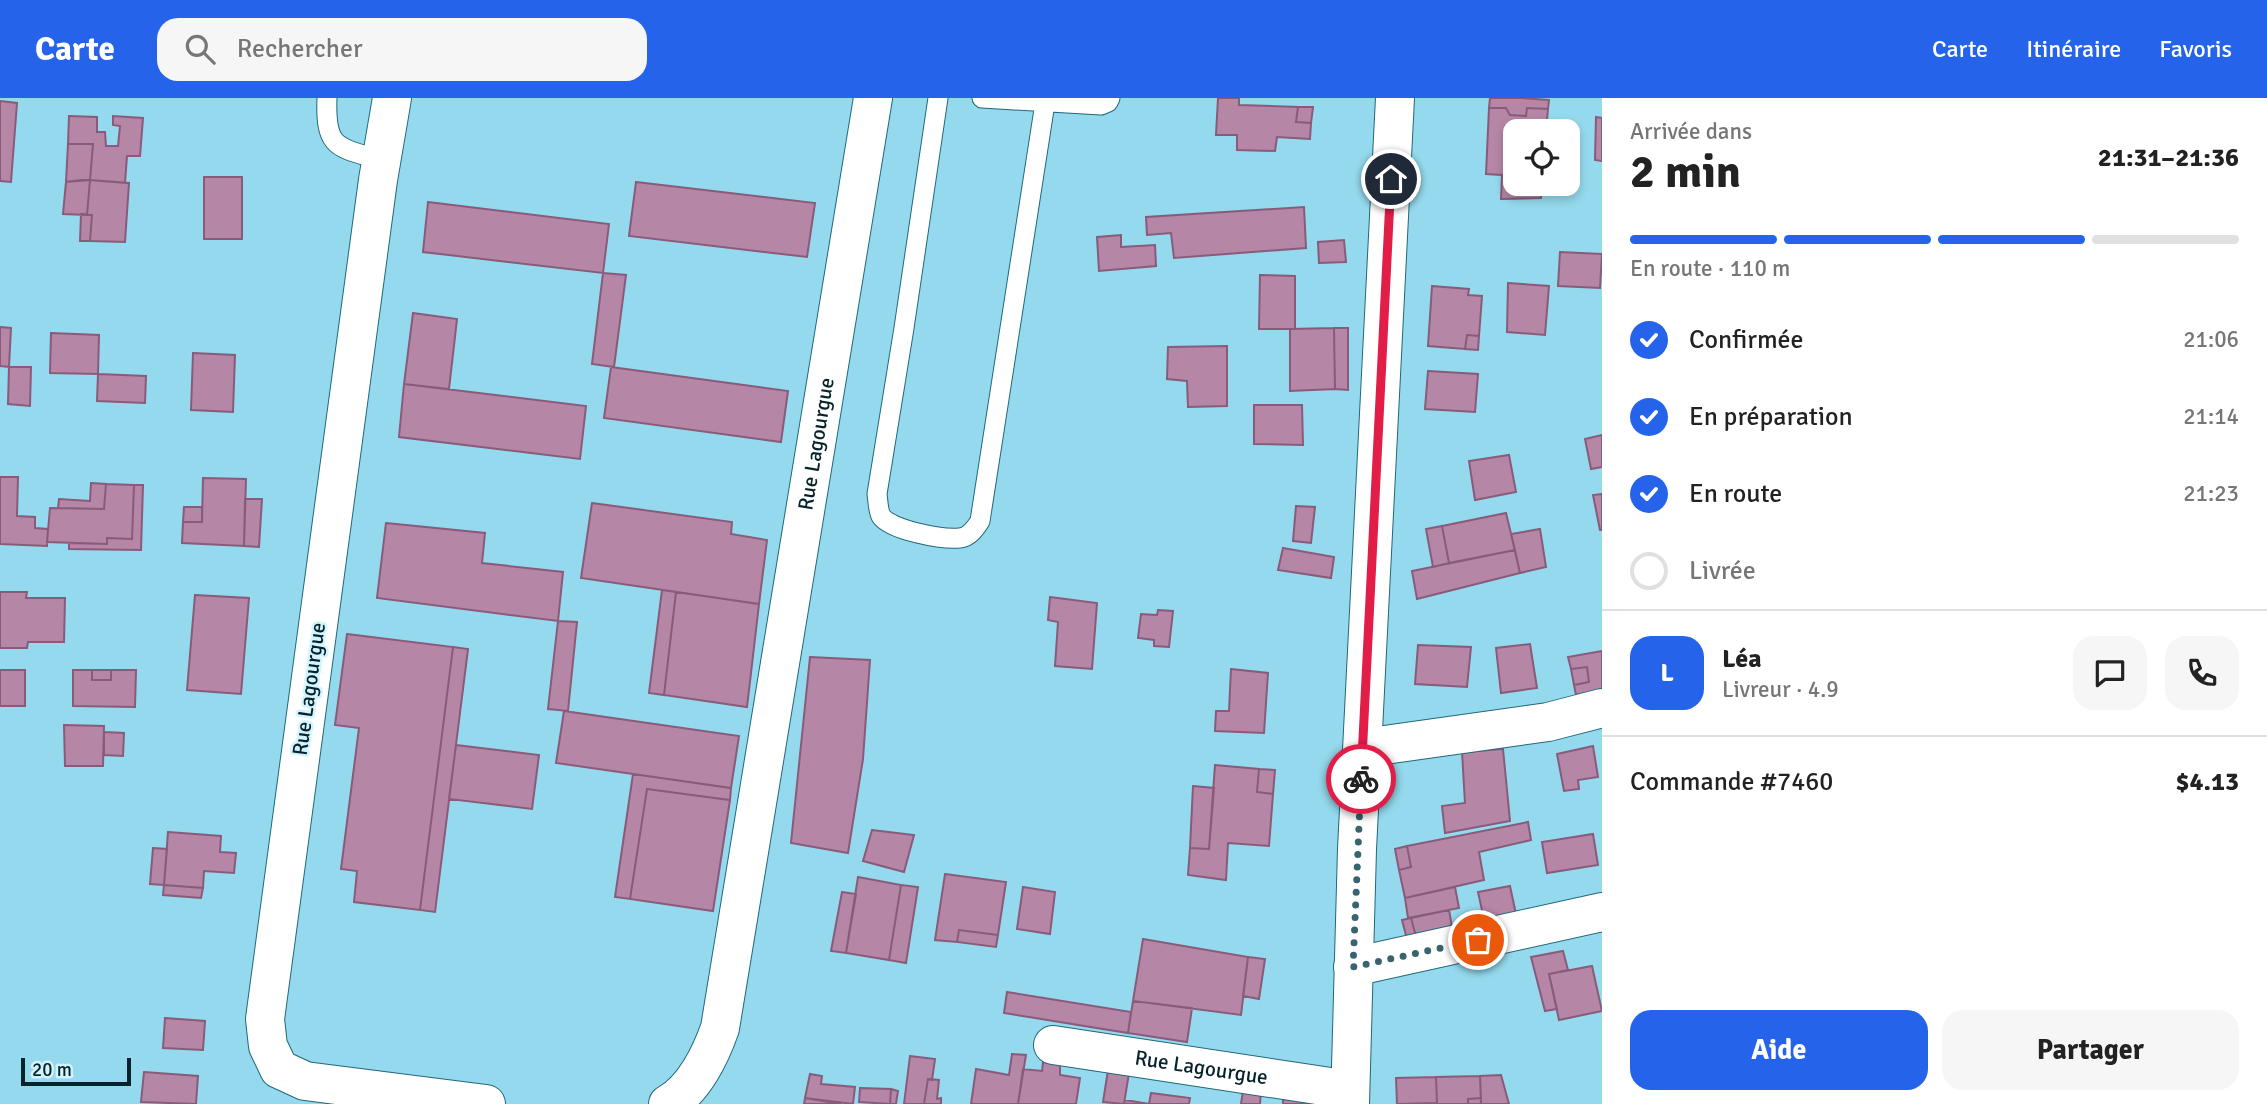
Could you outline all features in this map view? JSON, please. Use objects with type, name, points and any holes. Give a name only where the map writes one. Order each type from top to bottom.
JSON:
[{"type":"street","name":"Rue Lagourgue","points":[[392,98],[381,160],[265,1019],[268,1046],[279,1069],[305,1081],[486,1104]]},
{"type":"street","name":"Rue Lagourgue","points":[[668,1104],[674,1101],[696,1076],[710,1055],[720,1028],[873,98]]},
{"type":"street","points":[[1350,1097],[1353,967],[1395,98]]},
{"type":"street","points":[[1363,748],[1548,722],[1602,708]]},
{"type":"street","points":[[1353,967],[1602,912]]},
{"type":"street","name":"Rue Lagourgue","points":[[1053,1045],[1350,1097]]},
{"type":"lane","points":[[327,98],[328,133],[336,144],[381,160]]},
{"type":"lane","points":[[938,98],[877,494],[880,514],[890,524],[906,531],[961,538],[974,531],[980,521],[1045,103]]},
{"type":"lane","points":[[982,98],[1101,105],[1110,98]]},
{"type":"building","points":[[1218,98],[1239,98],[1239,105],[1298,107],[1296,122],[1311,123],[1310,139],[1277,137],[1275,151],[1237,150],[1237,135],[1216,135]]},
{"type":"building","points":[[1490,98],[1549,100],[1548,109],[1527,108],[1526,116],[1510,115],[1506,108],[1489,108]]},
{"type":"building","points":[[0,101],[17,103],[11,182],[0,181]]},
{"type":"building","points":[[1298,107],[1313,107],[1311,123],[1296,122]]},
{"type":"building","points":[[1489,108],[1506,108],[1510,115],[1526,116],[1527,108],[1548,109],[1547,119],[1503,119],[1503,196],[1541,198],[1501,199],[1502,175],[1486,174]]},
{"type":"building","points":[[69,116],[97,117],[97,132],[105,132],[106,146],[118,146],[120,126],[113,125],[113,116],[143,118],[140,156],[127,156],[125,183],[90,180],[93,144],[68,144]]},
{"type":"building","points":[[1596,117],[1602,118],[1602,161],[1595,160]]},
{"type":"building","points":[[68,144],[93,144],[90,180],[66,182]]},
{"type":"building","points":[[204,177],[242,177],[242,239],[204,239]]},
{"type":"building","points":[[90,180],[87,215],[63,214],[66,182]]},
{"type":"building","points":[[90,180],[129,183],[125,242],[90,241],[92,215],[87,215]]},
{"type":"building","points":[[636,182],[815,203],[807,257],[629,236]]},
{"type":"building","points":[[428,202],[609,224],[603,273],[423,252]]},
{"type":"building","points":[[1304,207],[1306,248],[1174,258],[1171,233],[1147,235],[1146,217]]},
{"type":"building","points":[[81,214],[92,215],[90,241],[80,241]]},
{"type":"building","points":[[1121,235],[1121,247],[1155,245],[1156,266],[1099,271],[1097,237]]},
{"type":"building","points":[[1344,240],[1346,262],[1319,263],[1318,242]]},
{"type":"building","points":[[1560,252],[1602,254],[1600,288],[1558,286]]},
{"type":"building","points":[[603,273],[626,275],[614,367],[592,364]]},
{"type":"building","points":[[1260,275],[1295,276],[1295,329],[1259,329]]},
{"type":"building","points":[[1508,283],[1549,286],[1545,335],[1507,332]]},
{"type":"building","points":[[1432,286],[1469,289],[1468,295],[1482,296],[1479,336],[1467,335],[1465,349],[1428,346]]},
{"type":"building","points":[[413,313],[457,319],[449,389],[404,384]]},
{"type":"building","points":[[0,327],[11,328],[9,367],[0,366]]},
{"type":"building","points":[[1334,328],[1348,328],[1348,390],[1335,389]]},
{"type":"building","points":[[1334,328],[1335,389],[1290,391],[1290,329]]},
{"type":"building","points":[[51,333],[99,335],[98,374],[50,373]]},
{"type":"building","points":[[1467,335],[1479,336],[1478,350],[1465,349]]},
{"type":"building","points":[[1227,346],[1227,406],[1188,407],[1187,381],[1167,379],[1168,347]]},
{"type":"building","points":[[193,353],[235,355],[233,412],[191,410]]},
{"type":"building","points":[[9,367],[31,367],[30,406],[8,404]]},
{"type":"building","points":[[611,367],[788,391],[781,442],[604,418]]},
{"type":"building","points":[[1428,371],[1478,374],[1475,412],[1425,409]]},
{"type":"building","points":[[98,374],[146,376],[145,403],[97,401]]},
{"type":"building","points":[[404,384],[586,406],[580,459],[399,437]]},
{"type":"building","points":[[1254,405],[1302,405],[1303,445],[1254,444]]},
{"type":"building","points":[[1602,435],[1602,467],[1591,469],[1585,439]]},
{"type":"building","points":[[1509,455],[1516,492],[1475,500],[1469,461]]},
{"type":"building","points":[[0,477],[18,477],[17,516],[35,517],[35,528],[48,529],[47,546],[0,544]]},
{"type":"building","points":[[203,478],[246,479],[244,546],[182,543],[183,522],[202,522]]},
{"type":"building","points":[[91,483],[106,484],[104,509],[58,508],[59,499],[90,501]]},
{"type":"building","points":[[106,484],[134,485],[132,539],[107,538],[107,544],[47,542],[50,508],[104,509]]},
{"type":"building","points":[[134,485],[143,485],[141,550],[69,549],[69,543],[107,544],[107,538],[132,539]]},
{"type":"building","points":[[1602,494],[1602,530],[1600,530],[1593,495]]},
{"type":"building","points":[[245,499],[262,499],[259,547],[244,546]]},
{"type":"building","points":[[592,503],[732,522],[731,534],[767,540],[759,604],[581,578]]},
{"type":"building","points":[[1296,506],[1315,507],[1311,543],[1293,541]]},
{"type":"building","points":[[184,507],[202,507],[202,522],[183,522]]},
{"type":"building","points":[[1506,513],[1515,550],[1449,563],[1442,526]]},
{"type":"building","points":[[386,523],[485,533],[482,563],[563,572],[558,621],[377,598]]},
{"type":"building","points":[[1442,526],[1449,563],[1433,567],[1426,529]]},
{"type":"building","points":[[1540,529],[1546,567],[1520,573],[1511,534]]},
{"type":"building","points":[[1283,548],[1334,557],[1331,578],[1278,570]]},
{"type":"building","points":[[1515,550],[1520,573],[1417,599],[1412,571]]},
{"type":"building","points":[[662,590],[676,592],[664,695],[649,693]]},
{"type":"building","points":[[0,592],[27,592],[26,598],[65,598],[64,642],[28,642],[27,648],[0,648]]},
{"type":"building","points":[[676,592],[759,604],[747,707],[664,695]]},
{"type":"building","points":[[195,595],[249,598],[241,694],[187,690]]},
{"type":"building","points":[[1050,597],[1097,603],[1092,669],[1055,666],[1058,622],[1048,620]]},
{"type":"building","points":[[1158,610],[1173,611],[1169,647],[1154,646],[1154,640],[1138,638],[1141,614],[1157,615]]},
{"type":"building","points":[[558,621],[577,622],[568,711],[548,709]]},
{"type":"building","points":[[347,634],[453,647],[420,910],[354,902],[357,871],[341,869],[359,728],[335,725]]},
{"type":"building","points":[[1530,644],[1537,688],[1501,693],[1496,648]]},
{"type":"building","points":[[1418,645],[1471,647],[1467,687],[1415,684]]},
{"type":"building","points":[[453,647],[468,649],[435,912],[420,910]]},
{"type":"building","points":[[1602,651],[1602,690],[1576,695],[1574,685],[1589,682],[1587,667],[1571,669],[1568,657]]},
{"type":"building","points":[[810,657],[870,660],[863,759],[848,853],[791,843]]},
{"type":"building","points":[[1587,667],[1589,682],[1574,685],[1571,669]]},
{"type":"building","points":[[1231,669],[1268,673],[1264,733],[1215,731],[1216,711],[1229,711]]},
{"type":"building","points":[[0,670],[25,670],[25,706],[0,706]]},
{"type":"building","points":[[73,670],[92,670],[92,680],[111,680],[111,670],[136,670],[135,707],[73,706]]},
{"type":"building","points":[[92,670],[111,670],[111,680],[92,680]]},
{"type":"building","points":[[564,711],[739,736],[731,788],[556,763]]},
{"type":"building","points":[[64,725],[104,726],[103,766],[65,766]]},
{"type":"building","points":[[104,732],[124,733],[123,756],[104,755]]},
{"type":"building","points":[[456,745],[539,755],[532,809],[449,799]]},
{"type":"building","points":[[1593,746],[1598,777],[1578,780],[1579,789],[1564,791],[1557,754]]},
{"type":"building","points":[[1503,749],[1510,821],[1445,833],[1442,806],[1465,803],[1462,752]]},
{"type":"building","points":[[1215,765],[1259,769],[1257,792],[1273,794],[1269,846],[1228,843],[1226,880],[1188,875],[1190,848],[1209,849]]},
{"type":"building","points":[[1259,769],[1275,770],[1273,794],[1257,792]]},
{"type":"building","points":[[633,774],[731,788],[730,800],[647,789],[630,899],[615,897]]},
{"type":"building","points":[[1193,786],[1214,788],[1209,849],[1190,848]]},
{"type":"building","points":[[647,789],[730,800],[713,911],[630,899]]},
{"type":"building","points":[[1528,822],[1531,840],[1479,852],[1484,880],[1405,898],[1399,870],[1411,867],[1407,846]]},
{"type":"building","points":[[872,830],[914,835],[904,872],[863,861]]},
{"type":"building","points":[[168,832],[221,836],[220,852],[236,853],[234,873],[204,871],[203,888],[164,885]]},
{"type":"building","points":[[1593,834],[1598,865],[1547,873],[1542,842]]},
{"type":"building","points":[[1407,846],[1411,867],[1399,870],[1395,849]]},
{"type":"building","points":[[153,848],[167,849],[164,885],[150,884]]},
{"type":"building","points":[[945,874],[1006,882],[998,935],[959,930],[957,942],[935,940]]},
{"type":"building","points":[[858,877],[901,885],[889,960],[846,953]]},
{"type":"building","points":[[164,885],[203,888],[201,898],[163,895]]},
{"type":"building","points":[[901,885],[918,887],[906,963],[889,960]]},
{"type":"building","points":[[1510,886],[1517,919],[1485,924],[1478,892]]},
{"type":"building","points":[[1023,887],[1055,892],[1050,934],[1017,929]]},
{"type":"building","points":[[1455,887],[1459,908],[1408,918],[1405,898]]},
{"type":"building","points":[[842,892],[856,894],[846,953],[831,951]]},
{"type":"building","points":[[1449,910],[1453,932],[1417,940],[1411,918]]},
{"type":"building","points":[[1411,918],[1417,940],[1408,943],[1402,920]]},
{"type":"building","points":[[959,930],[998,935],[996,947],[957,942]]},
{"type":"building","points":[[1143,939],[1248,957],[1241,1015],[1133,1001]]},
{"type":"building","points":[[1563,951],[1568,970],[1549,974],[1557,1009],[1545,1011],[1531,957]]},
{"type":"building","points":[[1248,957],[1265,959],[1259,999],[1243,996]]},
{"type":"building","points":[[1592,966],[1602,1011],[1559,1020],[1549,974]]},
{"type":"building","points":[[1007,992],[1131,1012],[1128,1033],[1004,1013]]},
{"type":"building","points":[[1133,1001],[1192,1008],[1187,1042],[1128,1033]]},
{"type":"building","points":[[165,1018],[205,1021],[203,1050],[163,1048]]},
{"type":"building","points":[[1012,1054],[1026,1055],[1018,1104],[971,1104],[976,1069],[1009,1075]]},
{"type":"building","points":[[910,1056],[935,1059],[924,1104],[904,1104]]},
{"type":"building","points":[[1043,1062],[1060,1064],[1060,1075],[1080,1078],[1076,1104],[1018,1104],[1023,1069],[1042,1071]]},
{"type":"building","points":[[1108,1070],[1129,1073],[1124,1104],[1103,1102]]},
{"type":"building","points":[[144,1072],[198,1076],[196,1104],[141,1102]]},
{"type":"building","points":[[810,1074],[822,1076],[821,1084],[855,1087],[853,1104],[805,1098]]},
{"type":"building","points":[[1501,1075],[1509,1104],[1481,1104],[1480,1076]]},
{"type":"building","points":[[1480,1076],[1481,1098],[1468,1099],[1468,1104],[1422,1104],[1437,1103],[1436,1077]]},
{"type":"building","points":[[1436,1077],[1437,1103],[1397,1104],[1396,1078]]},
{"type":"building","points":[[928,1079],[939,1080],[937,1099],[941,1098],[941,1104],[924,1104]]},
{"type":"building","points":[[860,1088],[891,1089],[890,1104],[859,1102]]},
{"type":"building","points":[[891,1089],[898,1091],[896,1104],[890,1104]]},
{"type":"building","points":[[1243,1090],[1261,1092],[1260,1104],[1241,1104]]},
{"type":"building","points":[[1151,1093],[1190,1098],[1189,1104],[1149,1104]]},
{"type":"building","points":[[805,1098],[841,1104],[804,1104]]},
{"type":"building","points":[[1481,1098],[1481,1104],[1468,1104],[1468,1099]]},
{"type":"building","points":[[1283,1099],[1322,1104],[1283,1104]]},
{"type":"building","points":[[1125,1100],[1149,1104],[1124,1104]]},
{"type":"way so far","points":[[1361,779],[1353,967],[1478,940]]},
{"type":"route","points":[[1361,779],[1391,179]]}]
